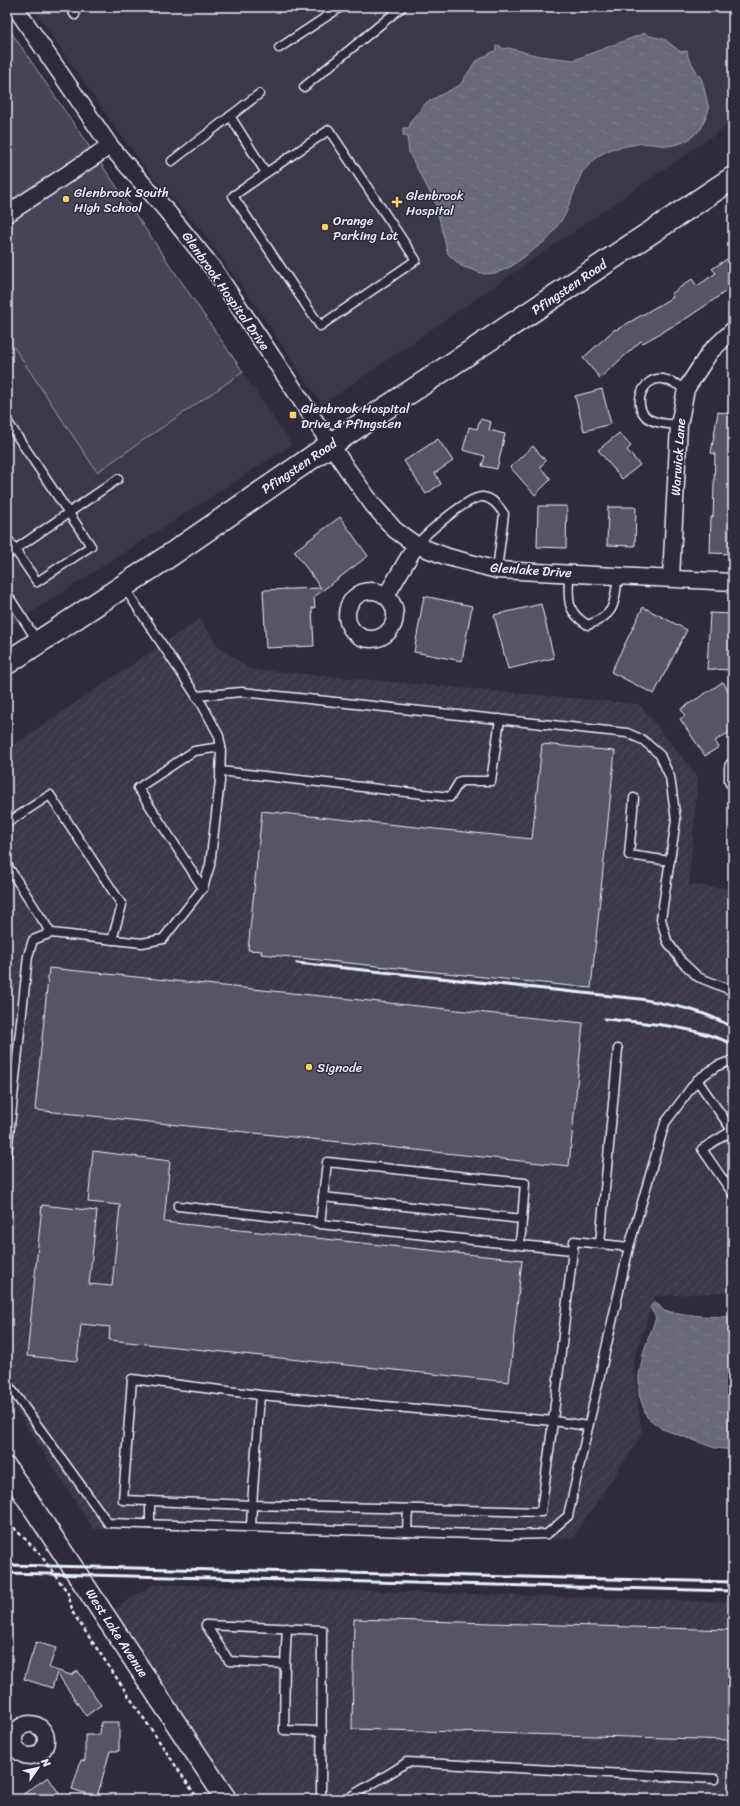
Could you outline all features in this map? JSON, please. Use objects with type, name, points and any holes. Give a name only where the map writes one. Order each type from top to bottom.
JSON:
[{"type":"main road","name":"Pfingsten Road","points":[[7,663],[330,445],[733,178]]},
{"type":"street","name":"Glenbrook Hospital Drive","points":[[15,7],[110,146],[165,208],[213,268],[330,445]]},
{"type":"street","points":[[7,214],[110,146]]},
{"type":"street","name":"Warwick Lane","points":[[671,577],[679,425],[686,389],[710,352],[733,330]]},
{"type":"street","name":"Glenlake Drive","points":[[330,445],[373,505],[395,530],[416,545],[448,558],[497,570],[671,577],[733,582]]},
{"type":"street","points":[[386,596],[416,545]]},
{"type":"street","points":[[733,768],[733,781]]},
{"type":"street","name":"West Lake Avenue","points":[[7,1468],[226,1799]]},
{"type":"lane","points":[[70,7],[75,15]]},
{"type":"lane","points":[[279,48],[341,7]]},
{"type":"lane","points":[[304,87],[402,7]]},
{"type":"lane","points":[[172,161],[259,94]]},
{"type":"lane","points":[[230,116],[266,173]]},
{"type":"lane","points":[[329,130],[416,260],[320,326],[233,196],[266,173],[329,130]]},
{"type":"lane","points":[[679,425],[651,420],[643,413],[639,402],[642,390],[652,381],[663,379],[686,389]]},
{"type":"lane","points":[[7,421],[91,546],[37,582],[7,538]]},
{"type":"lane","points":[[7,555],[118,479]]},
{"type":"lane","points":[[416,545],[431,529],[474,498],[484,497],[496,503],[504,514],[497,570]]},
{"type":"lane","points":[[569,573],[570,604],[576,618],[588,625],[601,620],[613,607],[618,575]]},
{"type":"lane","points":[[7,1154],[28,956],[33,940],[51,933],[142,943],[163,939],[203,888],[210,865],[220,771],[221,747],[219,736],[196,696],[123,586]]},
{"type":"lane","points":[[7,594],[38,642]]},
{"type":"lane","points":[[196,696],[242,692],[500,718],[627,733],[643,740],[660,755],[670,777],[676,820],[662,919],[668,941],[682,962],[698,977],[733,991]]},
{"type":"lane","points":[[220,771],[276,779],[450,797],[460,781],[491,781],[500,718]]},
{"type":"lane","points":[[203,888],[138,788],[194,751],[221,747]]},
{"type":"lane","points":[[7,823],[50,795],[122,905],[112,940]]},
{"type":"lane","points":[[634,798],[629,854],[670,861]]},
{"type":"lane","points":[[7,865],[51,933]]},
{"type":"lane","points":[[600,1244],[618,1049]]},
{"type":"lane","points":[[7,1383],[108,1523],[510,1535],[547,1534],[568,1516],[629,1247],[665,1123],[697,1080],[717,1066],[733,1060]]},
{"type":"lane","points":[[697,1080],[732,1130],[702,1149],[733,1194]]},
{"type":"lane","points":[[320,1224],[327,1162],[526,1183],[520,1245]]},
{"type":"lane","points":[[323,1197],[522,1219]]},
{"type":"lane","points":[[178,1206],[312,1221],[320,1224],[573,1250]]},
{"type":"lane","points":[[588,1426],[553,1421],[260,1395],[132,1379],[123,1500],[252,1505],[542,1512],[553,1421],[574,1241],[629,1247]]},
{"type":"lane","points":[[251,1527],[260,1395]]},
{"type":"lane","points":[[150,1501],[150,1524]]},
{"type":"lane","points":[[407,1531],[408,1509]]},
{"type":"lane","points":[[285,1664],[229,1661],[206,1625],[322,1630],[321,1799]]},
{"type":"lane","points":[[287,1628],[284,1730],[322,1732]]},
{"type":"lane","points":[[347,1799],[360,1790],[388,1776],[407,1762],[715,1779]]},
{"type":"path","points":[[7,1515],[15,1529],[40,1554],[68,1594],[73,1613],[198,1799]]},
{"type":"shaded area","name":"Glenbrook Hospital","points":[[32,7],[729,7],[733,12],[733,122],[322,405],[254,303],[201,230],[150,174],[110,121]]},
{"type":"shaded area","name":"Glenbrook South High School","points":[[7,26],[292,445],[7,628]]},
{"type":"shaded area","points":[[7,26],[243,372],[97,472],[7,337]]},
{"type":"shaded area","points":[[199,619],[218,646],[250,669],[639,704],[698,777],[689,884],[733,889],[733,1292],[655,1296],[633,1362],[642,1435],[572,1539],[93,1529],[7,1396],[7,749]]},
{"type":"shaded area","points":[[153,1584],[733,1602],[733,1799],[238,1799],[113,1610]]},
{"type":"water","points":[[645,33],[650,36],[664,39],[681,52],[687,51],[688,57],[702,80],[709,109],[701,129],[687,141],[678,144],[669,146],[643,143],[611,149],[598,156],[582,172],[565,215],[548,239],[512,266],[497,273],[484,274],[461,266],[448,254],[435,202],[409,153],[407,136],[403,135],[403,128],[409,128],[412,119],[427,102],[460,85],[475,62],[496,50],[496,46],[499,45],[503,49],[509,48],[539,56],[574,60]]},
{"type":"water","points":[[655,1301],[664,1311],[700,1316],[733,1317],[733,1450],[715,1448],[662,1429],[647,1417],[639,1395],[639,1375],[644,1350],[656,1318],[650,1307]]},
{"type":"building","points":[[733,255],[733,286],[718,297],[687,318],[643,343],[641,341],[600,378],[583,358],[615,329],[616,330],[673,297],[671,294],[692,279],[697,286],[716,273],[712,269]]},
{"type":"building","points":[[602,389],[611,424],[584,431],[575,396]]},
{"type":"building","points":[[718,412],[733,414],[733,554],[710,553],[715,454],[711,453]]},
{"type":"building","points":[[480,419],[491,422],[489,430],[505,434],[497,469],[482,466],[485,456],[463,450],[469,427],[477,429]]},
{"type":"building","points":[[619,433],[631,446],[627,450],[640,465],[622,479],[598,450]]},
{"type":"building","points":[[438,439],[453,461],[435,473],[441,484],[426,494],[404,461]]},
{"type":"building","points":[[533,446],[546,461],[540,467],[551,479],[535,495],[510,467]]},
{"type":"building","points":[[538,506],[567,506],[566,548],[537,547]]},
{"type":"building","points":[[608,507],[636,507],[635,546],[607,545]]},
{"type":"building","points":[[340,517],[368,556],[314,597],[315,608],[312,608],[314,646],[266,648],[263,590],[321,588],[294,551]]},
{"type":"building","points":[[424,596],[472,606],[462,661],[414,652]]},
{"type":"building","points":[[541,604],[554,658],[508,669],[494,615]]},
{"type":"building","points":[[643,607],[687,630],[654,694],[611,672]]},
{"type":"building","points":[[710,613],[733,614],[733,670],[707,669]]},
{"type":"building","points":[[723,682],[733,698],[733,730],[715,741],[719,747],[705,756],[680,719],[685,716],[681,709]]},
{"type":"building","points":[[542,744],[615,751],[591,988],[261,954],[262,951],[248,950],[262,811],[532,839]]},
{"type":"building","points":[[49,968],[583,1023],[569,1166],[35,1110]]},
{"type":"building","points":[[93,1151],[170,1161],[164,1222],[522,1260],[509,1382],[109,1340],[110,1327],[81,1324],[77,1361],[27,1356],[42,1205],[97,1211],[89,1284],[112,1286],[120,1205],[88,1202]]},
{"type":"building","points":[[354,1619],[733,1630],[733,1740],[352,1729]]},
{"type":"building","points":[[36,1642],[56,1648],[49,1668],[71,1675],[78,1671],[101,1705],[86,1716],[57,1673],[52,1688],[24,1679]]},
{"type":"building","points":[[101,1722],[119,1722],[119,1751],[110,1751],[97,1797],[72,1789],[81,1760],[85,1761],[85,1735],[100,1735]]},
{"type":"building","points":[[48,1777],[63,1799],[16,1799]]},
{"type":"railway","points":[[297,963],[640,999],[700,1012],[733,1028]]},
{"type":"railway","points":[[605,1019],[687,1029],[733,1044]]},
{"type":"railway","points":[[7,1565],[733,1582]]},
{"type":"railway","points":[[7,1573],[733,1591]]},
{"type":"place","name":"Glenbrook South High School","points":[[66,199]]},
{"type":"place","name":"Glenbrook Hospital","points":[[397,202]]},
{"type":"place","name":"Orange Parking Lot","points":[[325,227]]},
{"type":"place","name":"Glenbrook Hospital Drive & Pfingsten","points":[[293,415]]},
{"type":"place","name":"Signode","points":[[309,1067]]}]
